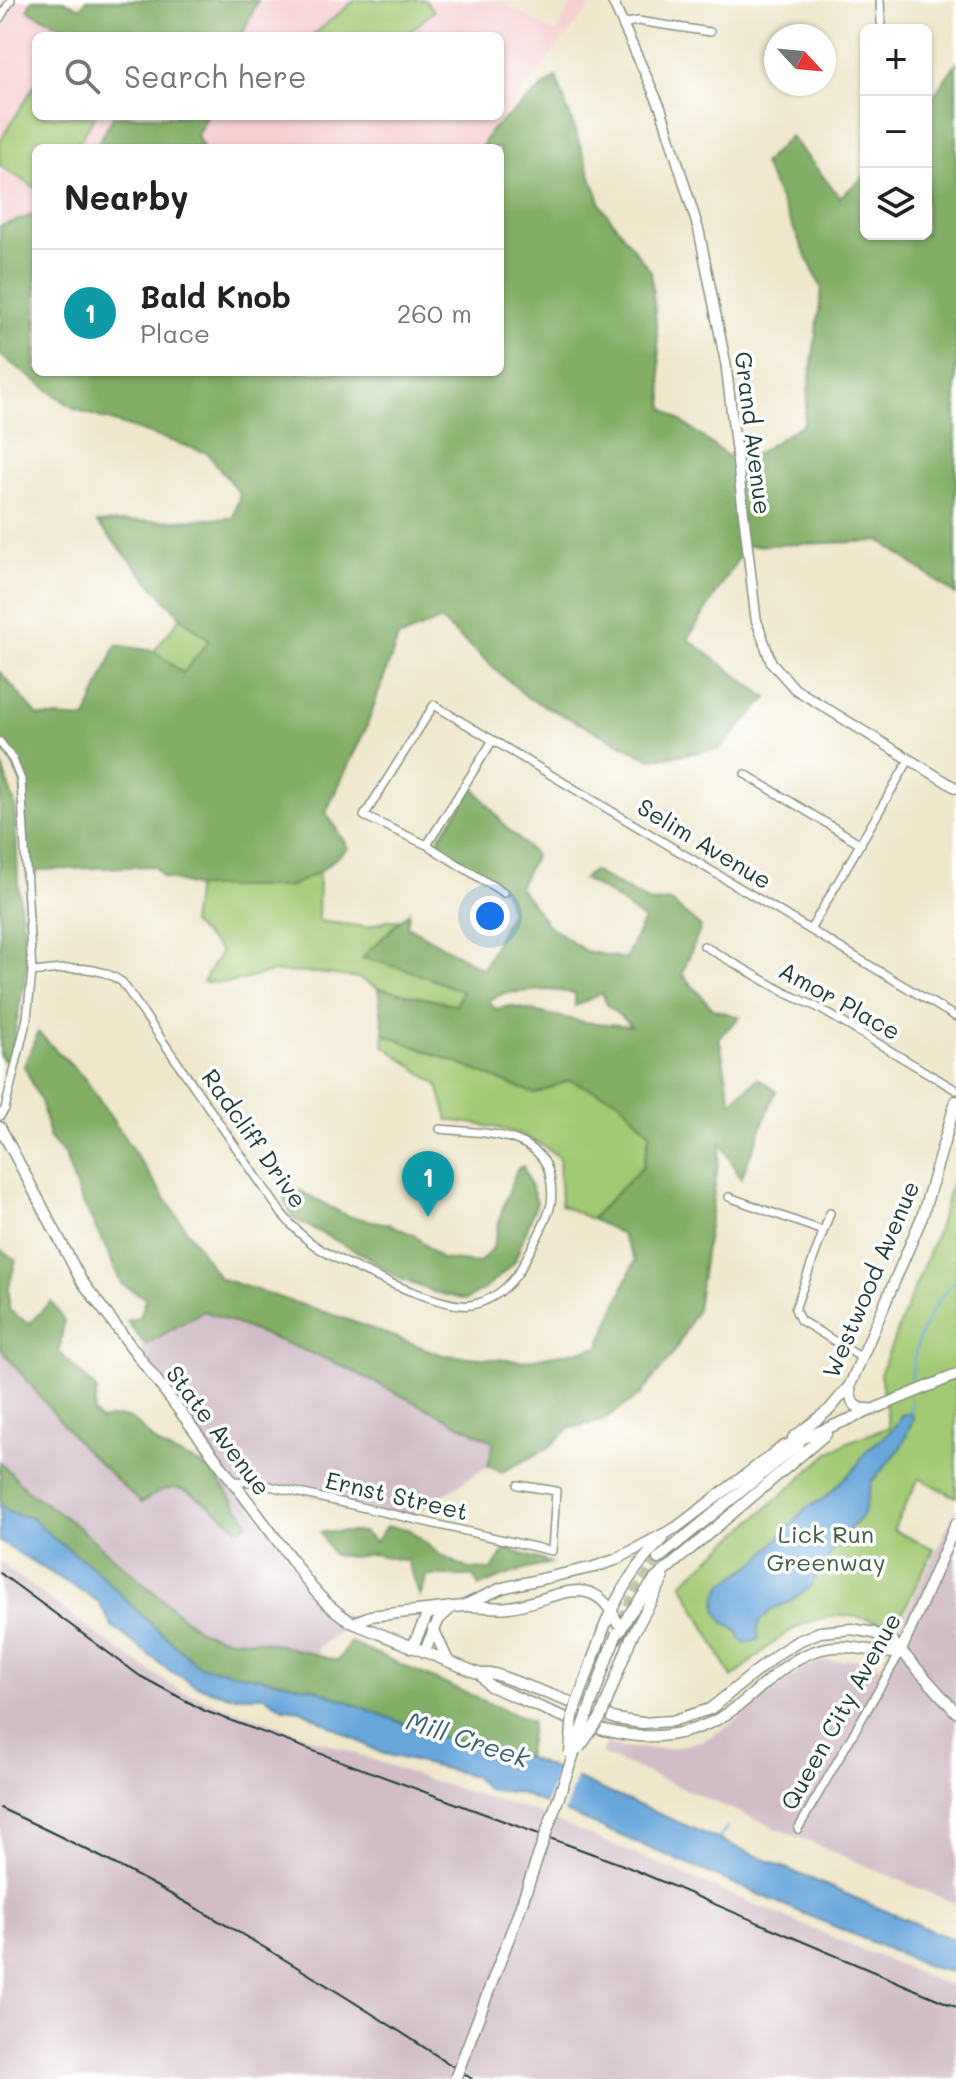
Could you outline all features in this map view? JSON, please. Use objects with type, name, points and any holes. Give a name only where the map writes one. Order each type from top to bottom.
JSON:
[{"type":"main road","name":"Westwood Avenue","points":[[677,1527],[830,1409],[850,1385],[922,1217],[956,1101]]},
{"type":"main road","name":"State Avenue","points":[[0,1127],[81,1280],[314,1592],[334,1611],[353,1623],[480,1674],[495,1674],[616,1719],[651,1723],[684,1719],[710,1709],[788,1647],[820,1632],[841,1628],[863,1630],[893,1642],[900,1653]]},
{"type":"main road","points":[[782,1447],[956,1375]]},
{"type":"main road","points":[[850,1385],[853,1404],[861,1409],[871,1409]]},
{"type":"main road","points":[[611,1647],[644,1592],[833,1427]]},
{"type":"main road","points":[[658,1559],[808,1437]]},
{"type":"main road","name":"Queen City Avenue","points":[[900,1653],[956,1524]]},
{"type":"main road","points":[[567,1767],[573,1714],[611,1609],[640,1564],[677,1527]]},
{"type":"main road","points":[[353,1623],[370,1616],[463,1606],[502,1588],[604,1564],[677,1527]]},
{"type":"main road","points":[[455,2079],[517,1915],[640,1564]]},
{"type":"main road","points":[[567,1767],[601,1717],[631,1638],[667,1570]]},
{"type":"main road","points":[[455,2079],[518,1914],[617,1628],[611,1609],[586,1591],[573,1591],[509,1607],[463,1606]]},
{"type":"main road","points":[[424,1652],[433,1628],[450,1609]]},
{"type":"main road","points":[[412,1648],[427,1615],[435,1611]]},
{"type":"main road","points":[[433,1628],[448,1661]]},
{"type":"main road","name":"State Avenue","points":[[480,1674],[490,1686],[589,1726],[621,1735],[654,1737],[682,1734],[715,1721],[793,1661],[811,1652],[848,1646],[900,1653]]},
{"type":"main road","points":[[900,1653],[956,1712]]},
{"type":"street","points":[[0,18],[11,0]]},
{"type":"street","name":"Grand Avenue","points":[[612,0],[661,109],[699,231],[726,365],[756,619],[764,648],[780,675],[795,689],[956,788]]},
{"type":"street","points":[[880,0],[881,23]]},
{"type":"street","points":[[622,24],[638,21],[710,32]]},
{"type":"street","name":"Selim Avenue","points":[[427,845],[364,816],[434,705],[956,1017]]},
{"type":"street","points":[[493,740],[427,845],[504,893]]},
{"type":"street","points":[[0,742],[13,760],[21,780],[32,972],[27,1018],[5,1109],[0,1116]]},
{"type":"street","points":[[810,930],[909,760]]},
{"type":"street","points":[[745,774],[861,844]]},
{"type":"street","name":"Amor Place","points":[[704,946],[817,1007],[956,1090]]},
{"type":"street","name":"Radcliff Drive","points":[[32,972],[91,968],[120,980],[130,990],[282,1214],[302,1236],[320,1249],[411,1291],[469,1306],[496,1295],[520,1270],[551,1205],[551,1180],[541,1156],[520,1141],[440,1129]]},
{"type":"street","points":[[729,1197],[823,1231]]},
{"type":"street","points":[[830,1213],[795,1305],[796,1313],[800,1320],[862,1358]]},
{"type":"street","name":"Ernst Street","points":[[232,1481],[252,1482],[552,1551],[556,1491],[518,1485]]},
{"type":"street","name":"Queen City Avenue","points":[[798,1829],[900,1653]]},
{"type":"shaded area","points":[[11,0],[28,0],[77,32],[32,32],[32,120],[112,120],[97,144],[32,144],[32,215],[0,226],[0,18]]},
{"type":"shaded area","points":[[258,0],[499,0],[555,33],[574,0],[596,0],[504,114],[504,32],[244,32]]},
{"type":"shaded area","points":[[204,120],[499,120],[483,144],[201,144],[197,136]]},
{"type":"shaded area","points":[[204,1311],[338,1364],[495,1443],[488,1466],[408,1518],[252,1483],[245,1498],[314,1592],[353,1623],[318,1647],[313,1688],[199,1666],[0,1504],[0,1348],[81,1446],[141,1503],[180,1479],[210,1451],[138,1355],[145,1345]]},
{"type":"shaded area","points":[[956,1508],[956,1904],[601,1754],[605,1744],[621,1748],[656,1749],[704,1740],[732,1724],[804,1668],[819,1662],[857,1659],[882,1666]]},
{"type":"shaded area","points":[[0,1563],[121,1652],[179,1690],[429,1780],[532,1811],[956,1989],[956,2079],[0,2079]]},
{"type":"green space","points":[[32,0],[64,0],[80,8],[86,0],[258,0],[244,32],[74,32],[27,10]]},
{"type":"green space","points":[[355,0],[425,0],[434,11],[409,32],[317,32]]},
{"type":"green space","points":[[956,63],[956,595],[881,541],[746,546],[688,639],[767,698],[720,749],[651,759],[528,698],[440,620],[398,638],[366,728],[326,812],[348,848],[319,872],[288,887],[196,887],[163,877],[154,866],[39,870],[28,883],[21,780],[0,742],[0,672],[38,716],[86,719],[116,645],[154,651],[183,673],[209,640],[181,617],[97,523],[233,518],[240,494],[207,453],[75,409],[0,355],[0,226],[32,215],[32,376],[504,376],[504,144],[483,144],[490,131],[556,77],[602,207],[651,272],[664,408],[739,465],[804,423],[822,289],[763,164],[790,136],[840,197],[860,180],[860,240],[932,240],[932,98]]},
{"type":"green space","points":[[32,89],[32,120],[92,120],[78,144],[32,144],[32,186],[0,166],[0,141]]},
{"type":"green space","points":[[112,120],[204,120],[197,136],[201,144],[97,144]]},
{"type":"green space","points":[[181,617],[210,640],[183,674],[154,651]]},
{"type":"green space","points":[[0,760],[15,805],[18,883],[27,964],[9,1065],[0,1056]]},
{"type":"green space","points":[[474,788],[507,828],[535,855],[519,887],[547,924],[585,951],[625,959],[644,920],[583,879],[593,871],[651,903],[670,901],[701,927],[682,974],[713,1009],[740,1017],[719,1037],[731,1102],[758,1078],[776,1091],[741,1179],[721,1143],[697,1309],[674,1353],[640,1395],[602,1421],[570,1428],[547,1449],[502,1472],[488,1466],[494,1442],[338,1364],[204,1311],[145,1345],[127,1321],[140,1317],[146,1298],[121,1284],[79,1196],[65,1156],[49,1137],[42,1104],[24,1066],[38,1032],[85,1079],[219,1278],[340,1317],[443,1355],[522,1361],[599,1347],[635,1260],[620,1233],[591,1219],[643,1166],[650,1133],[619,1100],[569,1080],[535,1094],[384,1034],[378,988],[456,1005],[462,991],[408,970],[362,958],[409,912],[407,926],[483,969],[511,911],[503,889],[435,844]],"holes":[[[549,990],[575,993],[575,1006],[602,993],[607,1005],[631,1026],[584,1022],[510,1006],[495,1009],[489,1000],[504,993]]]},
{"type":"green space","points":[[319,872],[318,921],[367,927],[387,920],[400,920],[363,958],[408,969],[462,991],[456,1005],[378,988],[358,978],[318,973],[272,972],[231,983],[203,982],[221,951],[191,924],[196,887],[288,887]]},
{"type":"green space","points":[[384,1034],[535,1094],[569,1080],[619,1100],[650,1133],[643,1166],[591,1219],[561,1205],[559,1157],[520,1135],[448,1120],[438,1085],[383,1045]]},
{"type":"green space","points":[[523,1166],[537,1202],[514,1263],[485,1289],[466,1300],[396,1277],[366,1256],[294,1219],[285,1202],[285,1183],[347,1216],[389,1224],[414,1235],[441,1259],[479,1263],[493,1248],[502,1210],[517,1169]]},
{"type":"green space","name":"Lick Run Greenway","points":[[956,1167],[956,1497],[919,1478],[893,1530],[934,1549],[896,1626],[853,1616],[813,1621],[784,1635],[732,1678],[682,1583],[829,1453],[848,1442],[889,1427],[880,1374],[937,1232]]},
{"type":"green space","points":[[0,1250],[16,1259],[9,1287],[9,1310],[29,1324],[51,1301],[64,1321],[59,1352],[97,1390],[93,1413],[100,1420],[127,1418],[162,1448],[207,1469],[249,1523],[239,1529],[182,1489],[161,1491],[141,1503],[81,1446],[0,1348]]},
{"type":"green space","points":[[0,1462],[28,1491],[77,1526],[198,1630],[223,1638],[269,1642],[338,1661],[350,1642],[532,1722],[526,1757],[433,1735],[313,1688],[199,1666],[93,1567],[53,1538],[32,1518],[10,1513],[0,1504]]},
{"type":"green space","points":[[386,1527],[408,1529],[440,1555],[469,1569],[492,1570],[505,1549],[551,1563],[479,1586],[474,1576],[427,1576],[420,1597],[407,1561],[373,1554],[352,1557],[333,1555],[320,1532],[363,1532],[375,1542]]},
{"type":"water","points":[[911,1413],[913,1419],[900,1449],[872,1481],[863,1515],[841,1538],[809,1588],[772,1609],[760,1622],[757,1630],[759,1640],[745,1643],[738,1632],[723,1621],[716,1609],[717,1595],[723,1584],[758,1561],[806,1508],[825,1498],[858,1465],[866,1451],[891,1430],[901,1415]]},
{"type":"water","points":[[0,1504],[10,1513],[32,1518],[53,1538],[93,1567],[199,1666],[313,1688],[433,1735],[526,1757],[956,1941],[956,1973],[930,1967],[520,1793],[486,1789],[474,1776],[381,1753],[301,1710],[284,1708],[264,1696],[230,1696],[195,1685],[167,1669],[112,1626],[99,1602],[0,1542]]},
{"type":"pier","points":[[559,1767],[577,1775],[563,1816],[544,1808]]},
{"type":"waterway","points":[[911,1389],[914,1358],[923,1330],[936,1304],[956,1279]]},
{"type":"waterway","points":[[911,1399],[911,1413]]},
{"type":"waterway","points":[[719,1839],[727,1827]]},
{"type":"tunnel","points":[[622,1620],[634,1594],[658,1559]]},
{"type":"railway","points":[[0,1573],[140,1676],[205,1711],[623,1865],[956,2007]]},
{"type":"railway","points":[[0,1808],[123,1868],[242,1934],[472,2079]]},
{"type":"place","name":"Bald Knob","points":[[428,1217]]},
{"type":"water label","name":"Mill Creek","points":[[468,1739]]}]
